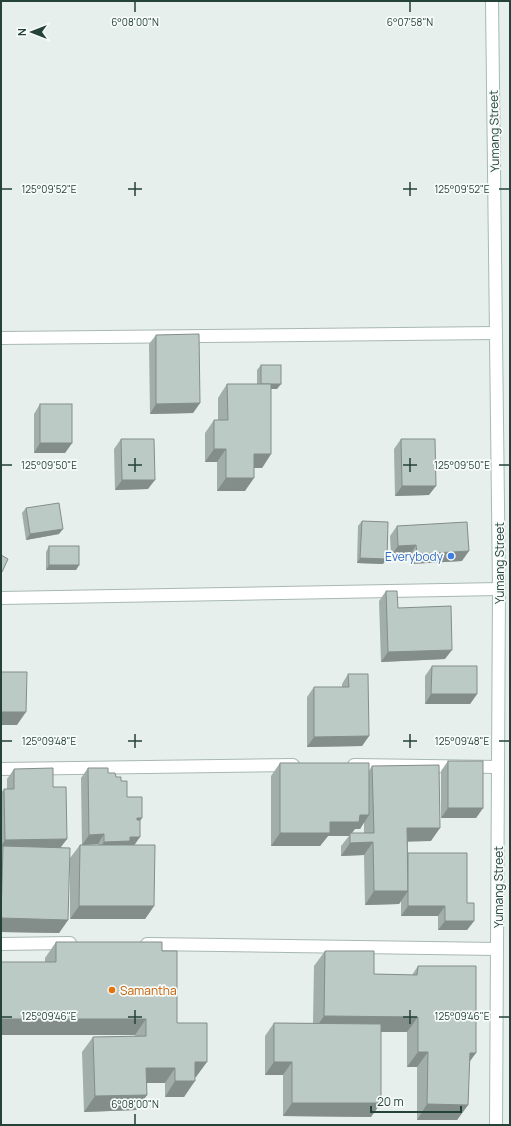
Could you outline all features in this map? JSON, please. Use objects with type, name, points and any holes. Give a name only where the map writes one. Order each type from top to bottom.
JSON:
[{"type":"street","name":"Yumang Street","points":[[492,1],[499,589],[496,1125]]},
{"type":"street","points":[[1,338],[496,333]]},
{"type":"street","points":[[1,598],[499,589]]},
{"type":"street","points":[[1,768],[305,765]]},
{"type":"street","points":[[344,765],[498,767]]},
{"type":"street","points":[[1,944],[80,943]]},
{"type":"street","points":[[133,944],[498,949]]},
{"type":"building","points":[[199,334],[200,403],[156,404],[156,335]]},
{"type":"building","points":[[261,365],[281,365],[281,384],[261,384]]},
{"type":"building","points":[[227,384],[271,384],[271,454],[254,454],[254,478],[226,478],[226,449],[214,449],[214,420],[228,420]]},
{"type":"building","points":[[40,404],[72,404],[72,443],[40,443]]},
{"type":"building","points":[[121,439],[154,439],[155,480],[122,480]]},
{"type":"building","points":[[401,439],[435,439],[436,486],[402,486]]},
{"type":"building","points":[[59,503],[63,529],[30,534],[26,508]]},
{"type":"building","points":[[362,521],[388,522],[387,559],[360,558]]},
{"type":"building","points":[[467,522],[469,551],[417,554],[416,545],[398,546],[397,526]]},
{"type":"building","points":[[49,546],[79,546],[79,565],[49,565]]},
{"type":"building","points":[[1,555],[8,559],[2,572],[1,571]]},
{"type":"building","points":[[386,591],[397,591],[398,608],[451,606],[452,650],[388,652]]},
{"type":"building","points":[[432,666],[477,666],[477,694],[431,694]]},
{"type":"building","points":[[1,672],[27,672],[26,712],[1,712]]},
{"type":"building","points":[[348,674],[368,674],[369,736],[314,737],[314,687],[349,687]]},
{"type":"building","points":[[448,761],[483,761],[483,808],[448,808]]},
{"type":"building","points":[[280,763],[369,763],[369,815],[360,815],[359,822],[330,822],[330,833],[280,833]]},
{"type":"building","points":[[439,765],[440,828],[407,828],[408,891],[374,891],[373,842],[350,843],[350,833],[374,833],[372,766]]},
{"type":"building","points":[[53,768],[53,787],[66,787],[67,839],[5,840],[4,789],[14,789],[14,769]]},
{"type":"building","points":[[88,768],[108,768],[108,773],[115,773],[116,777],[121,777],[121,781],[127,781],[127,797],[142,797],[142,818],[137,818],[137,820],[140,820],[140,837],[130,837],[130,841],[104,842],[104,834],[89,835]]},
{"type":"building","points":[[80,845],[155,845],[154,906],[79,906]]},
{"type":"building","points":[[3,846],[70,848],[68,920],[1,918]]},
{"type":"building","points":[[408,853],[467,853],[467,903],[474,903],[474,921],[445,921],[445,906],[408,906]]},
{"type":"building","points":[[56,942],[162,942],[162,951],[177,951],[177,1023],[207,1023],[207,1062],[195,1062],[195,1081],[175,1081],[175,1068],[146,1068],[147,1095],[95,1096],[93,1037],[146,1036],[146,1019],[1,1019],[1,962],[56,962]]},
{"type":"building","points":[[325,951],[374,951],[374,974],[417,975],[418,966],[476,966],[476,1053],[470,1053],[468,1105],[427,1104],[428,1052],[418,1052],[418,1017],[324,1016]]},
{"type":"building","points":[[274,1023],[381,1024],[381,1103],[292,1103],[292,1062],[274,1062]]},
{"type":"place","name":"Everybody","points":[[451,556]]},
{"type":"place","name":"Samantha","points":[[112,990]]}]
